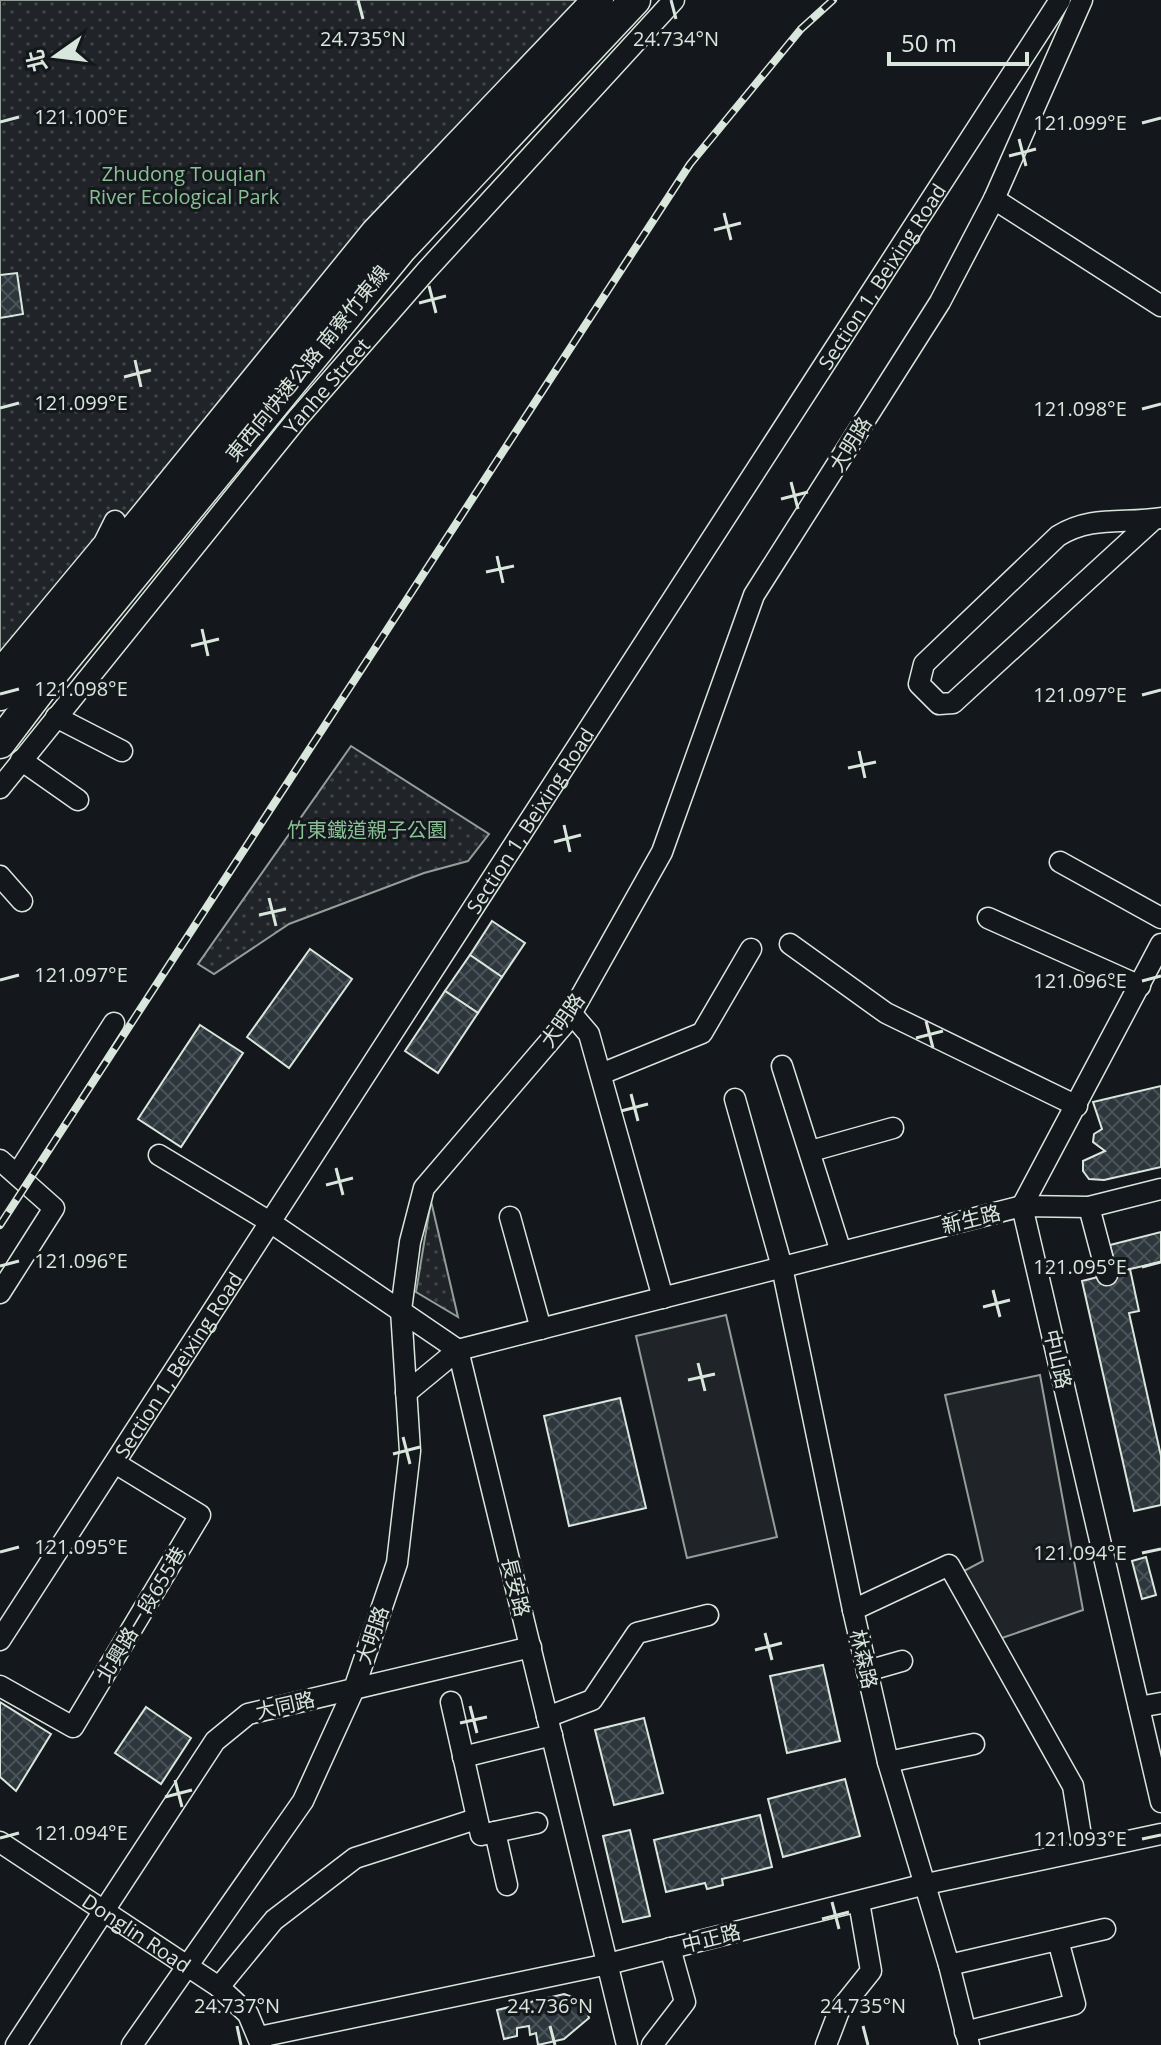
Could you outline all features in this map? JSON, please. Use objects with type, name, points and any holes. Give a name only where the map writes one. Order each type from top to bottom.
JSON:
[{"type":"highway","name":"東西向快速公路 南寮竹東線","points":[[0,695],[376,233],[598,0]]},
{"type":"highway","name":"東西向快速公路 南寮竹東線","points":[[11,752],[50,677],[401,249],[635,0]]},
{"type":"street","name":"Yanhe Street","points":[[0,788],[11,752],[56,717],[297,419],[436,259],[674,0]]},
{"type":"street","name":"Section 1, Beixing Road","points":[[0,1640],[1060,0]]},
{"type":"street","name":"大明路","points":[[132,2045],[303,1801],[354,1689],[397,1563],[410,1451],[401,1310],[410,1242],[424,1188],[571,1013],[662,852],[754,595],[940,302],[994,199],[1082,0]]},
{"type":"street","points":[[994,199],[1161,306]]},
{"type":"street","points":[[1157,518],[953,703],[939,704],[927,695],[919,684],[919,673],[933,653],[1058,536],[1077,524],[1092,521],[1157,518]]},
{"type":"street","points":[[0,668],[104,543],[115,521]]},
{"type":"street","points":[[56,717],[122,751]]},
{"type":"street","points":[[11,752],[78,800]]},
{"type":"street","points":[[1060,862],[1161,918]]},
{"type":"street","points":[[0,876],[22,901]]},
{"type":"street","points":[[988,918],[1140,986]]},
{"type":"street","points":[[790,944],[886,1013],[1077,1106]]},
{"type":"street","points":[[1022,1206],[1161,944]]},
{"type":"street","points":[[601,1074],[702,1033],[751,949]]},
{"type":"street","points":[[571,1013],[589,1034],[663,1298]]},
{"type":"street","points":[[18,1173],[114,1023]]},
{"type":"street","points":[[782,1066],[841,1252]]},
{"type":"street","points":[[735,1099],[782,1267]]},
{"type":"street","points":[[811,1151],[893,1128]]},
{"type":"street","points":[[159,1155],[270,1222],[458,1350]]},
{"type":"street","points":[[0,1160],[54,1208],[0,1293]]},
{"type":"street","name":"新生路","points":[[406,1393],[458,1350],[1022,1206],[1089,1207],[1161,1189]]},
{"type":"street","name":"中山路","points":[[1022,1206],[1161,1802]]},
{"type":"street","points":[[1089,1207],[1107,1275]]},
{"type":"street","points":[[510,1217],[541,1329]]},
{"type":"street","name":"林森路","points":[[782,1267],[888,1762],[922,1885],[949,1965],[967,2039]]},
{"type":"street","name":"長安路","points":[[458,1350],[627,2045]]},
{"type":"street","name":"北興路ㄧ段655巷","points":[[0,1686],[73,1727],[200,1515],[115,1463]]},
{"type":"street","points":[[853,1610],[949,1565],[1073,1786],[1083,1848]]},
{"type":"street","points":[[463,1757],[550,1726],[592,1700],[637,1633],[708,1615]]},
{"type":"street","name":"大同路","points":[[16,2045],[215,1741],[248,1714],[531,1647]]},
{"type":"street","points":[[867,1671],[902,1661]]},
{"type":"street","points":[[451,1702],[481,1835],[537,1823]]},
{"type":"street","points":[[1139,1707],[1161,1703]]},
{"type":"street","points":[[888,1762],[974,1744]]},
{"type":"street","points":[[219,1987],[274,1920],[355,1858],[476,1819]]},
{"type":"street","points":[[495,1832],[507,1885]]},
{"type":"street","name":"中正路","points":[[260,2041],[608,1964],[1083,1848],[1161,1834]]},
{"type":"street","name":"Donglin Road","points":[[0,1842],[219,1987],[248,2014],[260,2041]]},
{"type":"street","points":[[826,2045],[839,2011],[871,1971],[859,1902]]},
{"type":"street","points":[[949,1965],[1105,1929]]},
{"type":"street","points":[[967,2039],[1075,2004],[1058,1940]]},
{"type":"street","points":[[652,2045],[685,2002],[670,1948]]},
{"type":"green space","name":"Zhudong Touqian River Ecological Park","points":[[0,0],[588,0],[390,220],[0,710]]},
{"type":"green space","name":"竹東鐵道親子公園","points":[[351,746],[489,834],[468,861],[424,873],[289,924],[214,974],[198,964]]},
{"type":"green space","points":[[431,1201],[458,1317],[416,1292]]},
{"type":"green space","points":[[726,1315],[777,1537],[687,1558],[636,1336]]},
{"type":"green space","points":[[1040,1375],[1083,1610],[999,1639],[962,1572],[983,1561],[945,1395]]},
{"type":"building","points":[[17,273],[23,314],[0,318],[0,275]]},
{"type":"building","points":[[492,921],[525,943],[502,977],[470,955]]},
{"type":"building","points":[[310,949],[352,979],[289,1068],[247,1037]]},
{"type":"building","points":[[470,955],[502,977],[478,1013],[445,991]]},
{"type":"building","points":[[445,991],[478,1013],[438,1073],[405,1051]]},
{"type":"building","points":[[200,1025],[243,1053],[181,1147],[138,1119]]},
{"type":"building","points":[[1161,1086],[1161,1167],[1104,1180],[1089,1179],[1083,1171],[1083,1161],[1105,1151],[1093,1142],[1094,1134],[1102,1129],[1093,1102]]},
{"type":"building","points":[[1161,1232],[1161,1262],[1117,1272],[1110,1245]]},
{"type":"building","points":[[1130,1269],[1139,1311],[1129,1313],[1161,1456],[1161,1505],[1134,1511],[1082,1281]]},
{"type":"building","points":[[620,1398],[646,1508],[569,1526],[544,1416]]},
{"type":"building","points":[[1146,1557],[1156,1595],[1142,1599],[1132,1561]]},
{"type":"building","points":[[823,1665],[840,1741],[787,1753],[770,1676]]},
{"type":"building","points":[[0,1702],[51,1734],[16,1791],[0,1777]]},
{"type":"building","points":[[146,1707],[191,1738],[161,1784],[115,1753]]},
{"type":"building","points":[[644,1718],[663,1793],[614,1805],[595,1730]]},
{"type":"building","points":[[845,1779],[860,1836],[783,1857],[768,1799]]},
{"type":"building","points":[[760,1815],[772,1867],[722,1879],[723,1885],[707,1889],[705,1883],[666,1892],[654,1840]]},
{"type":"building","points":[[630,1830],[650,1916],[623,1922],[603,1836]]},
{"type":"building","points":[[564,1994],[583,2001],[589,2018],[564,2039],[538,2045],[536,2033],[530,2035],[529,2026],[517,2028],[517,2036],[504,2039],[497,2010]]},
{"type":"railway","points":[[0,1225],[690,164],[801,29],[833,0]]}]
